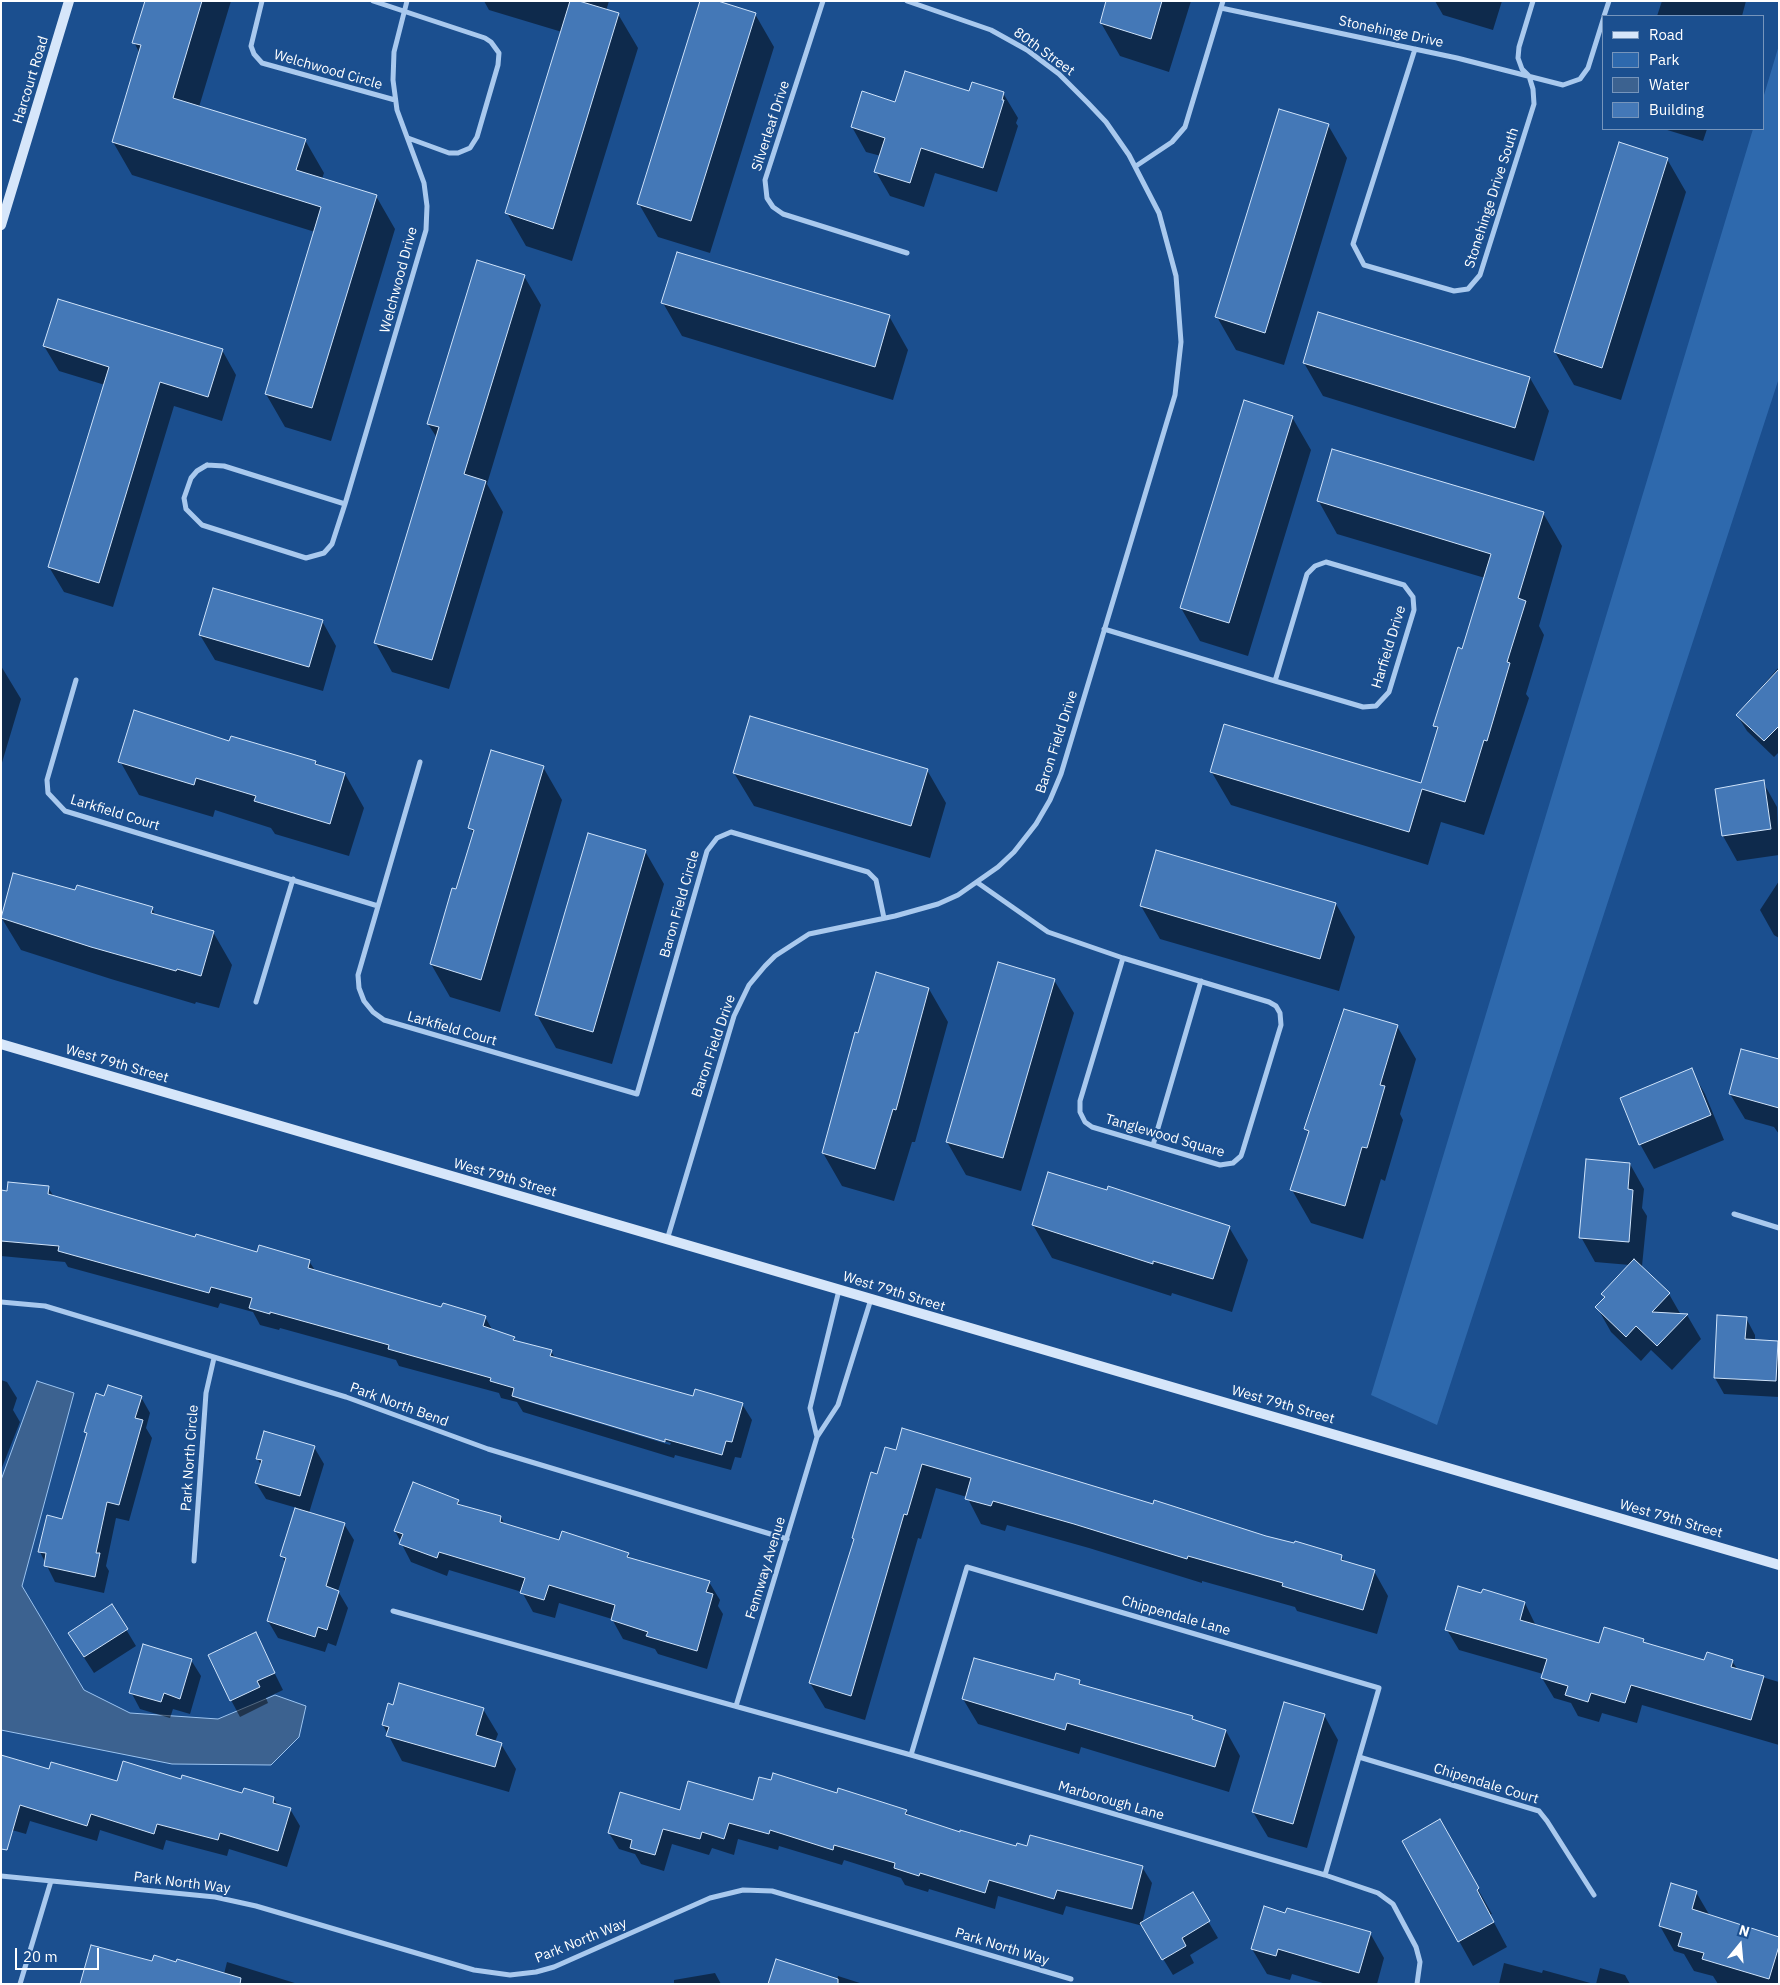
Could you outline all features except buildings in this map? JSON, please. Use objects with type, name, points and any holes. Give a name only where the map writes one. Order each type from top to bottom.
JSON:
[{"type":"main road","name":"Harcourt Road","points":[[1,225],[69,1]]},
{"type":"main road","name":"West 79th Street","points":[[1,1044],[1779,1565]]},
{"type":"street","name":"Welchwood Circle","points":[[262,1],[251,46],[254,54],[262,63],[395,100]]},
{"type":"street","points":[[373,1],[485,38],[496,48],[500,58],[477,137],[470,148],[458,153],[449,153],[407,137]]},
{"type":"street","name":"Welchwood Drive","points":[[345,504],[224,466],[207,465],[197,471],[191,478],[184,498],[186,509],[202,526],[306,558],[324,553],[332,544],[345,504],[426,230],[427,206],[424,183],[395,100],[394,52],[408,1]]},
{"type":"street","name":"Silverleaf Drive","points":[[823,1],[765,180],[767,198],[773,207],[783,214],[907,253]]},
{"type":"street","name":"80th Street","points":[[907,1],[992,30],[1033,55],[1059,74],[1106,122],[1136,166]]},
{"type":"street","points":[[1136,166],[1172,142],[1185,127],[1223,1]]},
{"type":"street","points":[[1529,76],[1522,69],[1518,53],[1533,1]]},
{"type":"street","name":"Stonehinge Drive","points":[[1605,15],[1609,1]]},
{"type":"street","name":"Stonehinge Drive","points":[[1221,8],[1414,49],[1563,85],[1580,79],[1588,68],[1602,23]]},
{"type":"street","name":"Stonehinge Drive South","points":[[1414,49],[1353,244],[1364,265],[1454,291],[1468,289],[1480,275],[1534,104],[1535,96],[1529,76]]},
{"type":"street","name":"Baron Field Drive","points":[[667,1240],[734,1016],[749,985],[775,956],[809,934],[938,904],[978,883],[1014,852],[1036,824],[1050,800],[1061,774],[1169,420],[1180,355],[1180,315],[1176,276],[1159,213],[1136,166]]},
{"type":"street","name":"Harfield Drive","points":[[1104,629],[1275,681],[1363,706],[1376,706],[1382,702],[1389,692],[1414,610],[1414,597],[1404,585],[1326,562],[1315,566],[1306,578],[1275,681]]},
{"type":"street","name":"Larkfield Court","points":[[76,680],[48,780],[48,793],[64,811],[378,906]]},
{"type":"street","name":"Larkfield Court","points":[[420,762],[358,975],[361,995],[372,1012],[384,1020],[637,1094]]},
{"type":"street","name":"Baron Field Circle","points":[[637,1094],[707,851],[711,843],[721,835],[731,832],[868,872],[876,880],[884,918]]},
{"type":"street","points":[[256,1002],[293,879]]},
{"type":"street","name":"Tanglewood Square","points":[[978,883],[1048,932],[1123,958],[1269,1002],[1276,1006],[1281,1021],[1278,1034],[1243,1150],[1238,1160],[1228,1165],[1220,1165],[1092,1127],[1085,1122],[1080,1112],[1080,1101],[1123,958]]},
{"type":"street","points":[[1153,1145],[1201,981]]},
{"type":"street","points":[[1734,1214],[1779,1228]]},
{"type":"street","name":"Fennway Avenue","points":[[816,1437],[810,1408],[839,1290]]},
{"type":"street","name":"Fennway Avenue","points":[[736,1706],[816,1437],[838,1405],[871,1299]]},
{"type":"street","name":"Park North Bend","points":[[1,1302],[45,1306],[346,1397],[488,1449],[787,1539]]},
{"type":"street","name":"Park North Circle","points":[[194,1561],[206,1393],[214,1358]]},
{"type":"street","name":"Chippendale Lane","points":[[911,1755],[967,1567],[1379,1688],[1325,1875]]},
{"type":"street","name":"Marborough Lane","points":[[393,1611],[911,1755],[1325,1875],[1378,1893],[1393,1904],[1418,1954],[1420,1973],[1417,1984]]},
{"type":"street","name":"Chipendale Court","points":[[1359,1757],[1539,1811],[1594,1895]]},
{"type":"street","name":"Park North Way","points":[[1,1876],[215,1897],[256,1906],[474,1970],[510,1975],[536,1972],[554,1967],[710,1898],[743,1890],[772,1891],[1071,1980]]},
{"type":"street","points":[[20,1984],[51,1880]]},
{"type":"green space","points":[[1779,45],[1779,378],[1437,1425],[1371,1395],[1753,130],[1765,130],[1765,92]]},
{"type":"water","points":[[37,1381],[74,1393],[22,1586],[84,1690],[130,1713],[218,1719],[275,1695],[306,1706],[299,1737],[271,1765],[172,1764],[1,1730],[1,1480]]}]
